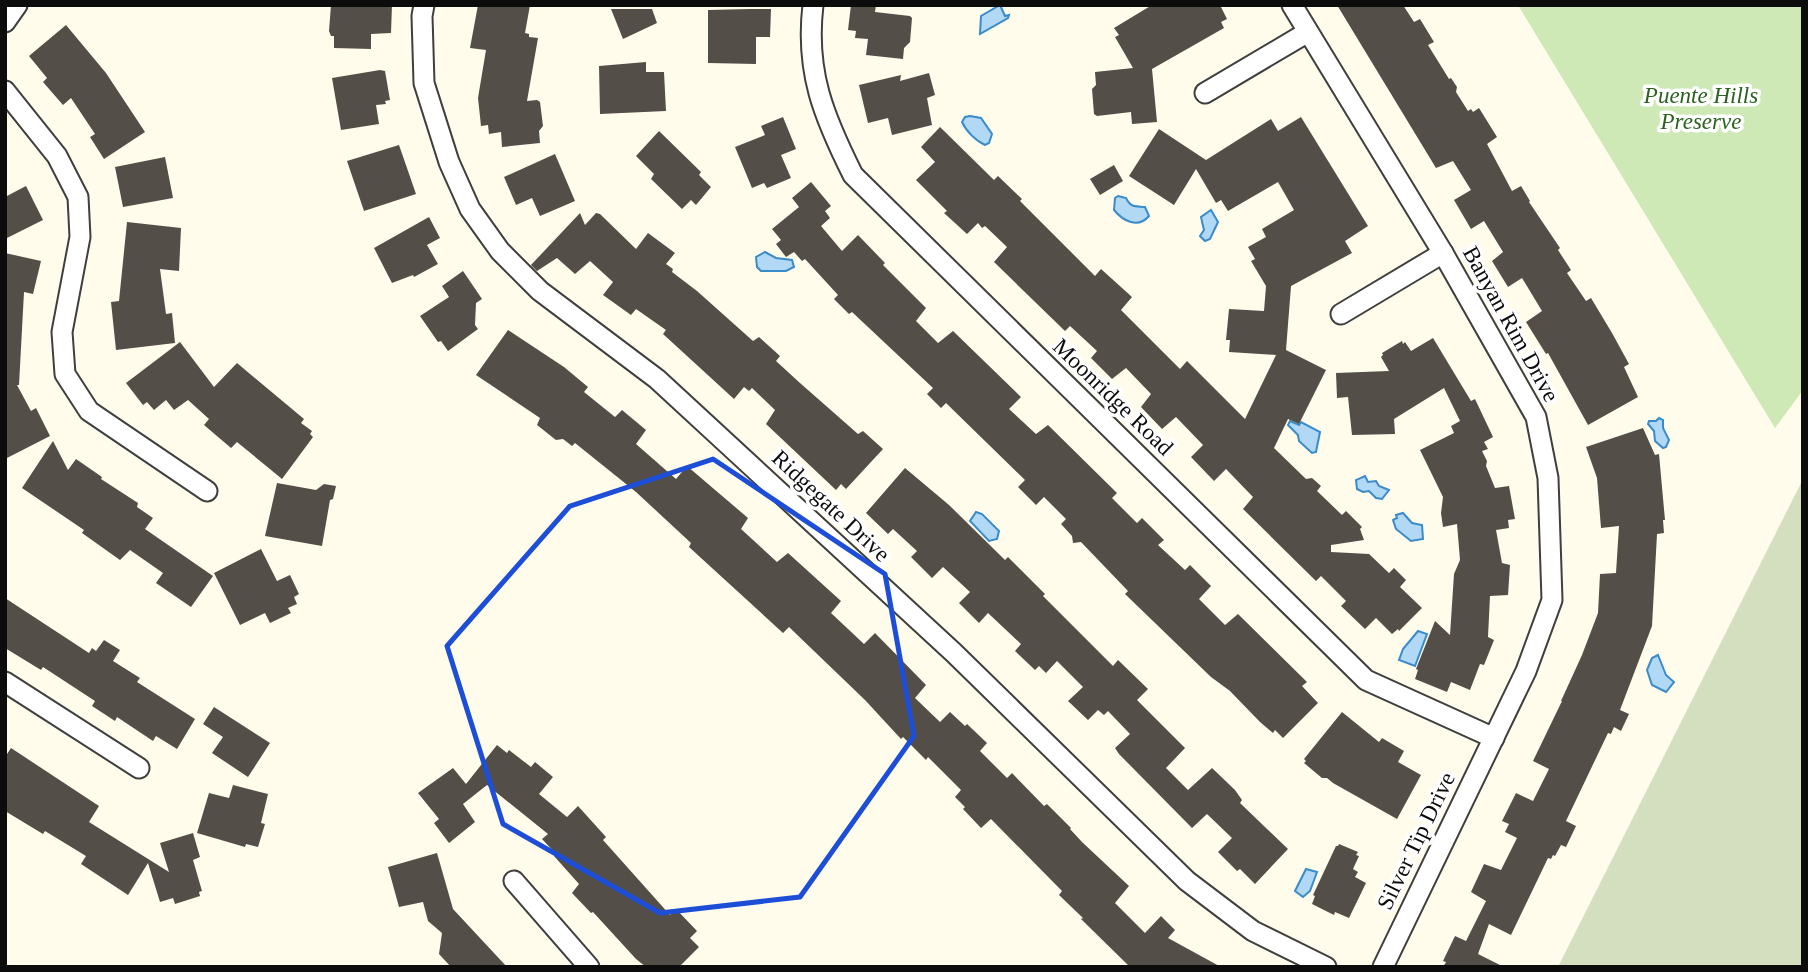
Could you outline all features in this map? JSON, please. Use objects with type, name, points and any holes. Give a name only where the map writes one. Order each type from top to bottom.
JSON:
[{"type":"street","points":[[5,22],[17,5]]},
{"type":"street","name":"Ridgegate Drive","points":[[424,5],[424,83],[449,162],[470,209],[500,251],[540,291],[667,388],[954,653],[1187,881],[1253,931],[1326,967]]},
{"type":"street","name":"Moonridge Road","points":[[813,5],[810,30],[816,89],[831,132],[853,176],[1367,680],[1494,737]]},
{"type":"street","name":"Banyan Rim Drive","points":[[1292,5],[1443,253],[1536,417],[1548,478],[1552,600],[1526,671],[1494,737]]},
{"type":"street","points":[[1205,93],[1308,32]]},
{"type":"street","points":[[5,91],[57,156],[78,197],[80,236],[62,332],[65,374],[89,411],[207,492]]},
{"type":"street","points":[[1341,314],[1443,253]]},
{"type":"street","points":[[5,682],[139,768]]},
{"type":"street","name":"Silver Tip Drive","points":[[1383,967],[1494,737]]},
{"type":"street","points":[[514,881],[589,967]]},
{"type":"highlighted area","points":[[713,459],[885,574],[914,736],[800,897],[660,913],[503,824],[447,646],[570,506]]},
{"type":"green space","name":"Puente Hills Preserve","points":[[1518,5],[1803,5],[1803,390],[1775,428]]},
{"type":"green space","points":[[1803,479],[1803,967],[1558,967]]},
{"type":"water","points":[[1000,5],[1005,16],[1009,15],[1008,18],[980,34],[981,16]]},
{"type":"water","points":[[965,117],[981,118],[992,134],[989,143],[985,145],[966,129],[962,122]]},
{"type":"water","points":[[1115,198],[1126,198],[1134,206],[1145,207],[1149,216],[1135,223],[1122,217],[1114,210]]},
{"type":"water","points":[[1211,210],[1218,222],[1210,239],[1205,241],[1200,236],[1204,230],[1201,217]]},
{"type":"water","points":[[765,252],[776,258],[792,260],[794,267],[786,271],[761,271],[757,267],[756,257]]},
{"type":"water","points":[[1659,418],[1663,420],[1663,428],[1669,440],[1663,448],[1655,441],[1654,431],[1648,424],[1649,421]]},
{"type":"water","points":[[1290,421],[1299,425],[1301,422],[1320,432],[1316,452],[1312,453],[1299,441],[1298,435],[1288,425]]},
{"type":"water","points":[[1365,476],[1368,482],[1376,481],[1379,486],[1389,490],[1382,499],[1376,498],[1369,491],[1357,489],[1356,480]]},
{"type":"water","points":[[976,512],[982,514],[999,531],[997,539],[989,541],[970,521]]},
{"type":"water","points":[[1403,513],[1412,523],[1422,525],[1423,539],[1411,541],[1396,529],[1393,520],[1397,518],[1396,515]]},
{"type":"water","points":[[1418,631],[1427,634],[1415,666],[1399,660],[1403,649]]},
{"type":"water","points":[[1658,655],[1666,675],[1674,682],[1666,692],[1652,685],[1647,670],[1652,658]]},
{"type":"water","points":[[1306,869],[1317,872],[1310,891],[1303,897],[1295,891]]},
{"type":"building","points":[[331,5],[392,5],[391,33],[371,34],[371,49],[334,48],[334,36],[331,36],[329,31]]},
{"type":"building","points":[[478,5],[530,5],[525,33],[529,34],[529,37],[538,38],[527,101],[540,102],[543,126],[539,131],[540,143],[502,147],[501,132],[489,134],[488,125],[481,126],[478,98],[486,50],[470,48]]},
{"type":"building","points":[[851,5],[876,5],[875,12],[912,18],[910,42],[904,48],[903,59],[866,55],[868,39],[855,38],[856,31],[848,30]]},
{"type":"building","points":[[1152,5],[1220,5],[1227,19],[1221,22],[1224,28],[1152,69],[1157,122],[1132,124],[1131,112],[1097,116],[1094,114],[1092,89],[1096,85],[1095,72],[1133,68],[1115,37],[1119,35],[1114,28]]},
{"type":"building","points":[[1337,5],[1403,5],[1414,22],[1420,19],[1434,42],[1428,45],[1457,87],[1456,92],[1468,111],[1471,109],[1473,112],[1479,108],[1497,137],[1487,144],[1512,191],[1521,186],[1560,248],[1558,250],[1571,270],[1567,273],[1586,301],[1591,298],[1612,333],[1629,364],[1624,367],[1638,397],[1588,425],[1548,353],[1546,354],[1526,322],[1542,311],[1522,278],[1508,287],[1492,261],[1503,252],[1484,221],[1471,229],[1454,200],[1471,190],[1453,161],[1436,168]]},
{"type":"building","points":[[611,9],[652,9],[657,23],[623,39]]},
{"type":"building","points":[[771,9],[770,37],[756,37],[756,64],[708,63],[708,10]]},
{"type":"building","points":[[66,25],[106,73],[145,132],[104,159],[90,137],[95,134],[71,98],[63,105],[43,82],[47,78],[29,56]]},
{"type":"building","points":[[646,62],[646,72],[664,72],[666,111],[600,114],[599,66]]},
{"type":"building","points":[[385,71],[390,100],[385,101],[386,104],[376,105],[379,124],[341,130],[332,78]]},
{"type":"building","points":[[929,73],[935,95],[927,98],[932,125],[892,135],[888,118],[868,123],[859,85],[901,75],[900,81]]},
{"type":"building","points":[[783,117],[796,149],[781,155],[791,178],[767,188],[764,183],[752,188],[735,147],[765,135],[761,126]]},
{"type":"building","points":[[1301,117],[1368,226],[1345,241],[1352,253],[1291,286],[1286,350],[1326,370],[1299,424],[1288,419],[1274,448],[1306,479],[1312,478],[1321,486],[1317,491],[1342,515],[1346,511],[1362,527],[1360,529],[1364,540],[1331,545],[1331,552],[1369,554],[1389,573],[1394,568],[1406,580],[1400,587],[1422,608],[1399,631],[1398,629],[1392,634],[1376,618],[1365,629],[1341,606],[1346,601],[1321,576],[1316,581],[1243,509],[1253,497],[1226,469],[1214,481],[1191,457],[1203,445],[1176,417],[1162,429],[1141,407],[1151,394],[1126,368],[1112,379],[1091,358],[1097,351],[1070,326],[1065,331],[994,262],[1007,247],[985,226],[982,228],[978,223],[967,234],[944,213],[947,211],[916,180],[935,162],[921,147],[940,127],[994,180],[998,176],[1022,199],[1020,201],[1095,276],[1101,269],[1132,297],[1121,310],[1180,369],[1187,361],[1245,419],[1276,355],[1229,352],[1230,340],[1226,340],[1229,309],[1264,311],[1266,286],[1251,261],[1255,259],[1248,247],[1266,237],[1262,229],[1294,210],[1278,182],[1228,211],[1221,200],[1216,203],[1196,169],[1174,205],[1129,176],[1159,129],[1206,160],[1271,119],[1278,131]]},
{"type":"building","points":[[659,131],[701,172],[699,175],[711,187],[696,205],[691,200],[682,209],[651,179],[654,174],[636,156]]},
{"type":"building","points":[[399,145],[416,194],[364,211],[347,161]]},
{"type":"building","points":[[555,154],[575,201],[540,216],[532,198],[516,205],[504,177]]},
{"type":"building","points":[[165,157],[173,198],[123,207],[115,167]]},
{"type":"building","points":[[1114,165],[1123,181],[1100,195],[1090,179]]},
{"type":"building","points":[[811,182],[831,206],[825,211],[830,218],[821,226],[842,251],[858,235],[885,263],[883,265],[926,308],[916,321],[938,343],[953,331],[1021,397],[1009,409],[1036,434],[1048,425],[1117,493],[1112,498],[1137,523],[1142,518],[1164,540],[1158,545],[1185,570],[1190,565],[1211,586],[1199,599],[1225,625],[1238,614],[1307,682],[1302,686],[1318,703],[1283,738],[1260,722],[1125,594],[1128,591],[1081,542],[1073,543],[1072,536],[1061,524],[1066,519],[1044,497],[1036,505],[1018,487],[1025,480],[946,403],[941,408],[927,394],[933,388],[852,312],[849,314],[834,299],[838,295],[805,259],[802,261],[794,252],[786,257],[776,244],[781,240],[772,229],[799,207],[792,198]]},
{"type":"building","points":[[26,186],[43,220],[5,239],[5,197]]},
{"type":"building","points":[[580,213],[585,225],[596,213],[600,214],[636,249],[648,233],[675,253],[666,264],[673,269],[672,272],[753,341],[759,337],[780,356],[776,361],[800,383],[858,434],[863,431],[883,449],[846,489],[841,484],[836,490],[766,424],[775,410],[752,388],[749,391],[744,387],[734,399],[663,334],[666,330],[636,309],[631,315],[603,295],[613,282],[590,261],[575,274],[557,258],[537,271],[531,265]]},
{"type":"building","points":[[429,217],[440,238],[427,245],[438,264],[414,277],[413,275],[392,283],[374,248]]},
{"type":"building","points":[[127,222],[181,228],[179,271],[160,269],[166,314],[172,313],[175,343],[116,350],[111,302],[119,301]]},
{"type":"building","points":[[5,253],[41,261],[33,294],[24,292],[17,385],[31,411],[36,408],[50,436],[5,459]]},
{"type":"building","points":[[463,271],[482,299],[476,303],[475,325],[478,329],[448,351],[441,341],[438,342],[420,316],[449,297],[442,286]]},
{"type":"building","points":[[508,330],[564,367],[588,387],[584,392],[615,417],[622,410],[646,430],[636,444],[676,479],[687,466],[748,518],[741,529],[777,562],[788,553],[841,601],[831,613],[864,644],[875,633],[926,685],[915,698],[940,722],[950,712],[965,726],[967,724],[987,743],[980,751],[1007,778],[1012,773],[1129,886],[1115,903],[1145,933],[1161,916],[1175,930],[1168,938],[1221,967],[1130,967],[1081,919],[1083,918],[1059,895],[1062,891],[991,819],[981,828],[955,797],[961,790],[928,757],[926,760],[903,737],[901,739],[865,700],[789,627],[783,633],[689,547],[691,543],[636,492],[575,443],[572,446],[563,439],[556,440],[537,425],[540,418],[476,375]]},
{"type":"building","points":[[1433,338],[1471,401],[1475,399],[1493,437],[1484,442],[1488,449],[1482,451],[1487,461],[1486,466],[1495,488],[1509,486],[1515,519],[1508,520],[1509,528],[1496,530],[1502,563],[1510,565],[1508,595],[1490,596],[1488,637],[1494,640],[1484,665],[1480,664],[1470,690],[1451,682],[1447,692],[1415,679],[1416,669],[1435,621],[1450,635],[1454,574],[1460,560],[1457,524],[1443,527],[1443,497],[1420,450],[1454,433],[1451,426],[1460,421],[1444,388],[1394,419],[1395,434],[1352,435],[1348,397],[1337,398],[1336,373],[1389,371],[1381,357],[1382,353],[1402,341],[1411,351]]},
{"type":"building","points":[[180,342],[214,387],[237,363],[304,419],[301,423],[312,431],[310,434],[313,437],[282,479],[237,442],[231,448],[204,425],[209,419],[188,400],[174,410],[166,400],[154,410],[147,402],[143,405],[126,383]]},
{"type":"building","points":[[1643,428],[1655,455],[1659,454],[1665,520],[1664,533],[1657,534],[1652,626],[1620,710],[1629,714],[1621,731],[1614,727],[1611,734],[1608,733],[1566,821],[1576,826],[1566,847],[1561,845],[1555,856],[1548,858],[1511,935],[1489,924],[1478,954],[1504,967],[1443,967],[1446,962],[1443,961],[1455,936],[1466,941],[1486,901],[1471,892],[1484,864],[1501,870],[1517,838],[1505,832],[1509,824],[1502,821],[1516,793],[1533,801],[1549,769],[1533,761],[1562,701],[1598,613],[1600,574],[1616,573],[1619,526],[1601,528],[1597,478],[1586,447]]},
{"type":"building","points":[[53,441],[68,470],[76,459],[138,503],[137,507],[153,518],[145,529],[213,576],[191,607],[156,583],[163,573],[130,550],[120,560],[82,533],[84,530],[22,488]]},
{"type":"building","points":[[905,468],[949,505],[1005,560],[1008,557],[1113,666],[1118,660],[1148,689],[1137,700],[1185,748],[1166,768],[1188,790],[1212,768],[1235,790],[1242,800],[1240,803],[1288,849],[1255,884],[1218,852],[1232,838],[1207,814],[1192,828],[1119,754],[1115,748],[1130,734],[1108,711],[1104,715],[1098,710],[1088,720],[1068,701],[1083,687],[1057,661],[1046,673],[1039,666],[1035,670],[1015,651],[1021,644],[988,613],[979,623],[959,603],[970,592],[943,567],[932,578],[911,557],[917,551],[893,529],[888,534],[866,513]]},
{"type":"building","points":[[277,483],[316,490],[324,484],[336,486],[333,499],[330,500],[322,546],[265,536]]},
{"type":"building","points":[[261,549],[277,581],[290,575],[299,594],[294,597],[297,604],[288,608],[291,613],[270,623],[265,613],[240,625],[214,573]]},
{"type":"building","points":[[5,598],[89,653],[92,648],[96,651],[104,640],[120,650],[113,661],[140,678],[137,682],[195,719],[177,749],[156,736],[153,741],[117,717],[115,721],[92,706],[95,701],[43,667],[41,670],[5,648]]},
{"type":"building","points":[[214,707],[270,743],[248,777],[212,753],[223,737],[203,724]]},
{"type":"building","points":[[1342,712],[1379,742],[1382,738],[1404,751],[1398,762],[1421,775],[1397,819],[1327,778],[1322,778],[1304,763],[1304,759]]},
{"type":"building","points":[[497,745],[507,753],[509,750],[531,767],[535,762],[553,777],[539,794],[567,817],[578,806],[606,837],[603,840],[670,915],[676,909],[697,931],[690,938],[699,947],[679,967],[646,967],[636,959],[572,893],[579,884],[542,839],[548,834],[487,785],[463,804],[475,822],[449,843],[434,823],[439,819],[418,793],[453,768],[466,784]]},
{"type":"building","points":[[11,748],[99,806],[89,822],[169,872],[160,843],[193,833],[200,857],[193,860],[202,891],[199,892],[200,896],[175,904],[173,898],[160,902],[148,863],[128,895],[81,864],[86,856],[5,811],[5,757]]},
{"type":"building","points":[[233,785],[268,794],[261,823],[265,824],[258,847],[246,844],[245,847],[197,833],[209,793],[229,798]]},
{"type":"building","points":[[1339,844],[1358,852],[1353,869],[1358,872],[1355,877],[1366,883],[1349,918],[1335,912],[1334,915],[1312,904],[1313,895]]},
{"type":"building","points":[[437,853],[453,909],[507,967],[451,967],[439,954],[442,933],[428,921],[423,902],[399,907],[388,867]]}]
